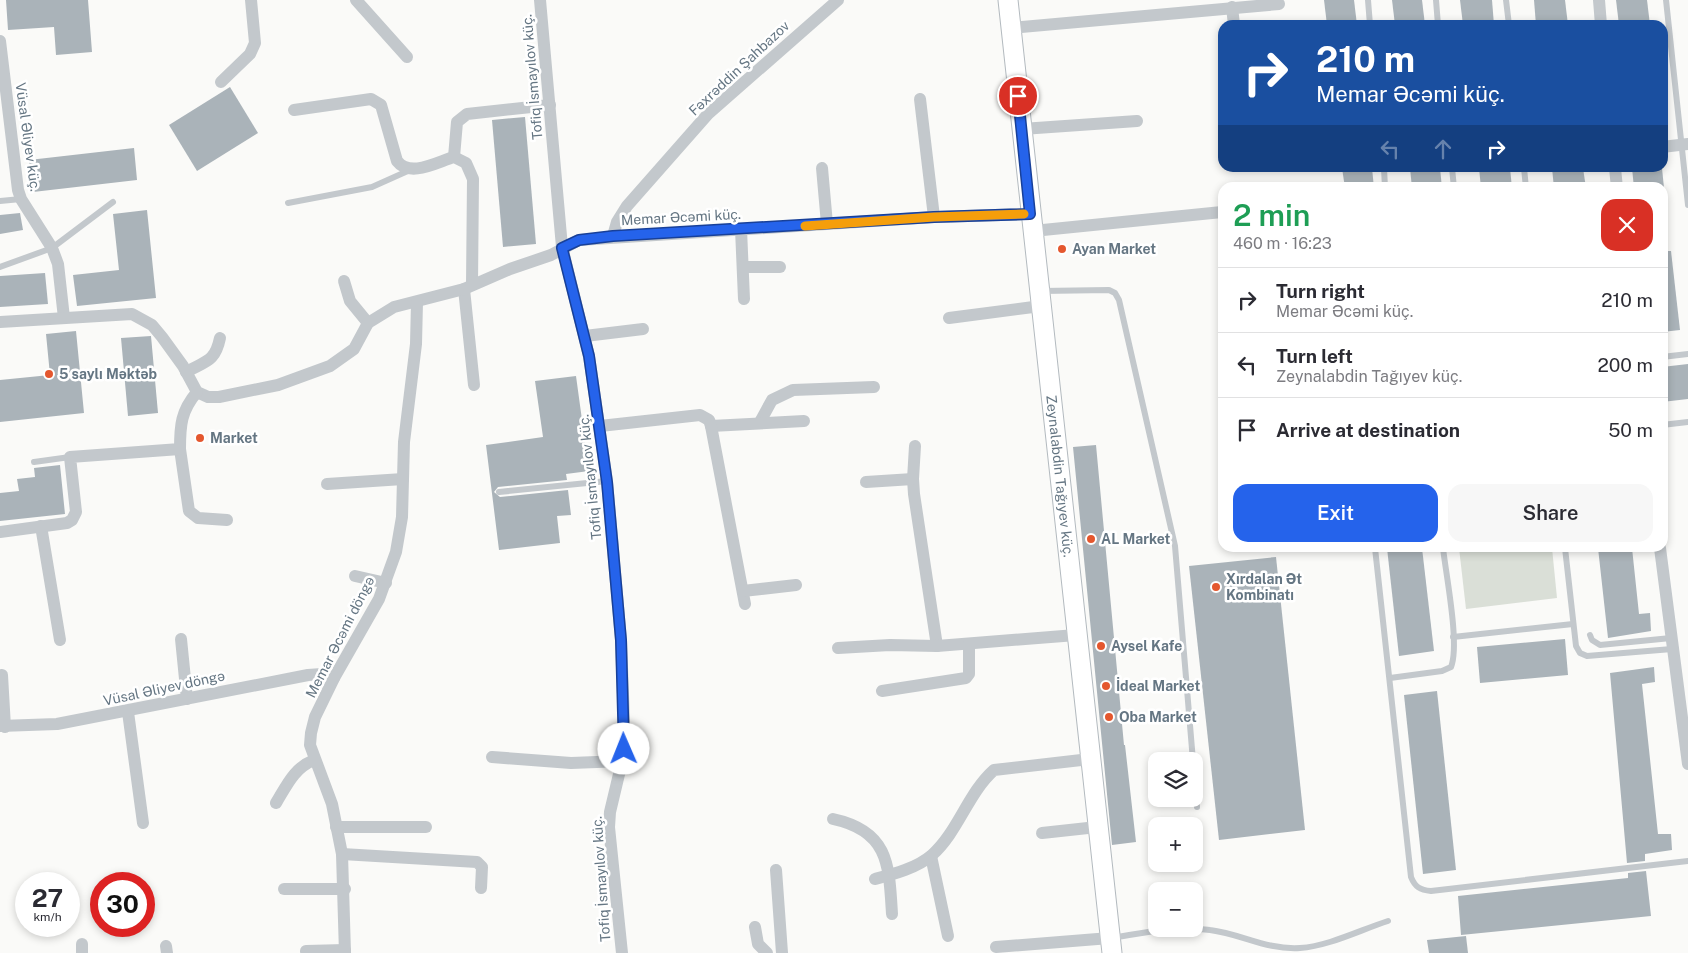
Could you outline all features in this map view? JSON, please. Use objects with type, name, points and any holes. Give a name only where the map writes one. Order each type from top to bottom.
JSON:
[{"type":"street","points":[[221,82],[250,54],[255,43],[252,0]]},
{"type":"street","points":[[356,0],[407,57]]},
{"type":"street","name":"Tofiq İsmayılov küç.","points":[[540,0],[562,248],[585,336],[600,426],[621,640],[623,762],[611,806],[609,827],[622,953]]},
{"type":"street","name":"Fəxrəddin Şahbazov","points":[[613,236],[617,222],[627,206],[708,114],[838,0]]},
{"type":"street","name":"Zeynalabdin Tağıyev küç.","points":[[1008,0],[1111,945]]},
{"type":"street","points":[[1599,0],[1601,20]]},
{"type":"street","points":[[1011,28],[1279,4]]},
{"type":"street","points":[[1232,7],[1233,20]]},
{"type":"street","name":"Vüsal Əliyev küç.","points":[[0,41],[21,199],[52,248],[58,264],[64,318]]},
{"type":"street","points":[[920,98],[934,217]]},
{"type":"street","points":[[294,110],[371,99],[377,101],[385,114],[397,161],[405,168],[411,170],[454,157],[466,162],[473,179],[468,287],[474,385]]},
{"type":"street","points":[[454,157],[457,122],[467,114],[550,105]]},
{"type":"street","points":[[1022,129],[1136,121]]},
{"type":"street","points":[[1668,146],[1685,144]]},
{"type":"street","points":[[822,168],[827,224]]},
{"type":"street","name":"Memar Əcəmi küç.","points":[[197,392],[208,397],[219,397],[259,390],[330,366],[354,348],[368,323],[394,307],[468,287],[510,269],[536,262],[579,240],[613,236],[934,217],[1032,222],[1218,212]]},
{"type":"street","points":[[741,229],[744,299]]},
{"type":"street","points":[[743,267],[780,267]]},
{"type":"street","points":[[344,281],[350,301],[368,323]]},
{"type":"street","points":[[949,318],[1040,299]]},
{"type":"street","name":"Memar Əcəmi döngə","points":[[345,952],[345,889],[342,854],[332,804],[310,745],[311,733],[315,717],[334,678],[372,614],[386,582],[400,537],[404,442],[416,344],[417,302]]},
{"type":"street","points":[[0,322],[132,314],[142,318],[162,337],[197,392],[184,409],[180,422],[180,449],[189,511],[198,518],[227,520]]},
{"type":"street","points":[[585,336],[643,329]]},
{"type":"street","points":[[186,372],[212,358],[217,353],[220,338]]},
{"type":"street","points":[[760,422],[772,400],[781,394],[793,390],[874,387]]},
{"type":"street","points":[[600,426],[700,415],[709,420],[745,604]]},
{"type":"street","points":[[711,426],[804,421]]},
{"type":"street","points":[[915,446],[913,478],[920,544],[937,646]]},
{"type":"street","points":[[0,532],[67,523],[76,516],[70,457],[180,449]]},
{"type":"street","points":[[866,482],[913,478]]},
{"type":"street","points":[[327,484],[403,479]]},
{"type":"street","points":[[41,526],[60,640]]},
{"type":"street","points":[[1661,552],[1688,764]]},
{"type":"street","points":[[355,576],[386,582]]},
{"type":"street","points":[[742,591],[796,585]]},
{"type":"street","points":[[838,648],[890,645],[937,646],[1076,635]]},
{"type":"street","points":[[182,639],[187,699]]},
{"type":"street","points":[[882,691],[966,678],[969,674],[969,644]]},
{"type":"street","name":"Vüsal Əliyev döngə","points":[[3,727],[57,724],[128,712],[308,675],[322,674],[334,678]]},
{"type":"street","points":[[2,675],[3,727]]},
{"type":"street","points":[[128,712],[143,824]]},
{"type":"street","points":[[492,757],[571,763],[623,762]]},
{"type":"street","points":[[875,879],[900,872],[931,856],[942,844],[984,779],[994,770],[1090,759]]},
{"type":"street","points":[[276,803],[295,772],[303,764],[314,760]]},
{"type":"street","points":[[833,819],[850,822],[872,835],[880,848],[890,875],[892,914]]},
{"type":"street","points":[[336,826],[426,827]]},
{"type":"street","points":[[1042,833],[1098,827]]},
{"type":"street","points":[[342,854],[477,862],[482,867],[481,888]]},
{"type":"street","points":[[931,856],[948,936]]},
{"type":"street","points":[[776,870],[782,953]]},
{"type":"street","points":[[284,888],[345,889]]},
{"type":"street","points":[[755,926],[758,944],[767,953]]},
{"type":"street","points":[[996,946],[1111,945]]},
{"type":"street","points":[[306,952],[345,952]]},
{"type":"lane","points":[[1368,0],[1370,20]]},
{"type":"lane","points":[[1436,0],[1438,20]]},
{"type":"lane","points":[[1506,0],[1508,20]]},
{"type":"lane","points":[[1666,0],[1685,144],[1688,205]]},
{"type":"lane","points":[[288,203],[372,187],[411,170]]},
{"type":"lane","points":[[0,201],[21,199]]},
{"type":"lane","points":[[0,267],[52,248],[113,202]]},
{"type":"lane","points":[[1040,299],[1109,290],[1115,293],[1119,300],[1175,546],[1193,752]]},
{"type":"lane","points":[[1668,356],[1688,354]]},
{"type":"lane","points":[[1668,424],[1688,422]]},
{"type":"lane","points":[[34,462],[70,457]]},
{"type":"lane","points":[[499,492],[607,482]]},
{"type":"lane","points":[[1376,552],[1411,877],[1414,886],[1431,892],[1688,861]]},
{"type":"lane","points":[[1390,678],[1442,671],[1451,667],[1455,659],[1443,552]]},
{"type":"lane","points":[[1564,552],[1576,646],[1580,653],[1587,656],[1672,643]]},
{"type":"lane","points":[[1453,638],[1573,624]]},
{"type":"lane","points":[[1590,635],[1592,640],[1600,646],[1672,643]]},
{"type":"lane","points":[[1111,945],[1172,929],[1211,930],[1278,948],[1302,948],[1330,941],[1388,921]]},
{"type":"shaded area","points":[[1459,552],[1552,552],[1557,598],[1466,609]]},
{"type":"building","points":[[6,0],[88,0],[92,52],[56,55],[54,27],[8,30]]},
{"type":"building","points":[[1324,0],[1354,0],[1356,20],[1326,20]]},
{"type":"building","points":[[1392,0],[1422,0],[1424,20],[1394,20]]},
{"type":"building","points":[[1460,0],[1492,0],[1494,20],[1462,20]]},
{"type":"building","points":[[1534,0],[1565,0],[1567,20],[1536,20]]},
{"type":"building","points":[[1616,0],[1647,0],[1649,20],[1618,20]]},
{"type":"building","points":[[230,87],[258,133],[197,171],[169,125]]},
{"type":"building","points":[[525,117],[536,244],[503,247],[492,120]]},
{"type":"building","points":[[134,148],[137,180],[33,192],[29,160]]},
{"type":"building","points":[[1343,172],[1372,172],[1373,182],[1344,182]]},
{"type":"building","points":[[1410,172],[1440,172],[1441,182],[1411,182]]},
{"type":"building","points":[[1479,172],[1510,172],[1511,182],[1480,182]]},
{"type":"building","points":[[1552,172],[1584,172],[1585,182],[1553,182]]},
{"type":"building","points":[[1632,172],[1662,172],[1663,182],[1633,182]]},
{"type":"building","points":[[147,210],[156,298],[77,306],[73,275],[119,270],[113,214]]},
{"type":"building","points":[[20,213],[23,230],[0,234],[0,215]]},
{"type":"building","points":[[1668,251],[1671,251],[1680,330],[1668,331]]},
{"type":"building","points":[[45,273],[48,304],[0,307],[0,276]]},
{"type":"building","points":[[76,331],[84,413],[0,422],[0,380],[50,375],[46,334]]},
{"type":"building","points":[[151,336],[158,413],[128,416],[121,338]]},
{"type":"building","points":[[1688,364],[1688,399],[1668,401],[1668,366]]},
{"type":"building","points":[[576,376],[589,471],[566,474],[567,480],[498,487],[494,492],[500,497],[568,490],[571,515],[557,516],[560,543],[499,550],[486,445],[543,437],[535,381]]},
{"type":"building","points":[[1096,445],[1124,745],[1136,842],[1112,845],[1073,447]]},
{"type":"building","points":[[60,465],[65,514],[0,521],[0,493],[19,491],[17,479],[35,477],[34,468]]},
{"type":"building","points":[[1387,552],[1422,552],[1434,651],[1399,656]]},
{"type":"building","points":[[1598,552],[1632,552],[1639,614],[1650,613],[1651,631],[1608,638]]},
{"type":"building","points":[[1276,557],[1305,830],[1219,840],[1189,566]]},
{"type":"building","points":[[1565,639],[1568,675],[1480,683],[1477,647]]},
{"type":"building","points":[[1654,667],[1655,682],[1642,684],[1658,834],[1671,834],[1672,850],[1645,854],[1645,861],[1627,863],[1610,673]]},
{"type":"building","points":[[1437,691],[1456,870],[1423,874],[1404,695]]},
{"type":"building","points":[[1646,871],[1651,916],[1461,935],[1458,896],[1628,878],[1628,873]]},
{"type":"building","points":[[1466,936],[1468,953],[1429,953],[1427,940]]},
{"type":"slow traffic","points":[[805,226],[934,217],[1024,214]]},
{"type":"place","name":"Ayan Market","points":[[1062,249]]},
{"type":"place","name":"5 saylı Məktəb","points":[[49,374]]},
{"type":"place","name":"Market","points":[[200,438]]},
{"type":"place","name":"AL Market","points":[[1091,539]]},
{"type":"place","name":"Xırdalan Ət Kombinatı","points":[[1216,587]]},
{"type":"place","name":"Aysel Kafe","points":[[1101,646]]},
{"type":"place","name":"İdeal Market","points":[[1106,686]]},
{"type":"place","name":"Oba Market","points":[[1109,717]]},
{"type":"route","points":[[624,749],[621,640],[607,482],[589,356],[562,248],[579,240],[613,236],[934,217],[1030,214],[1018,96]]}]
